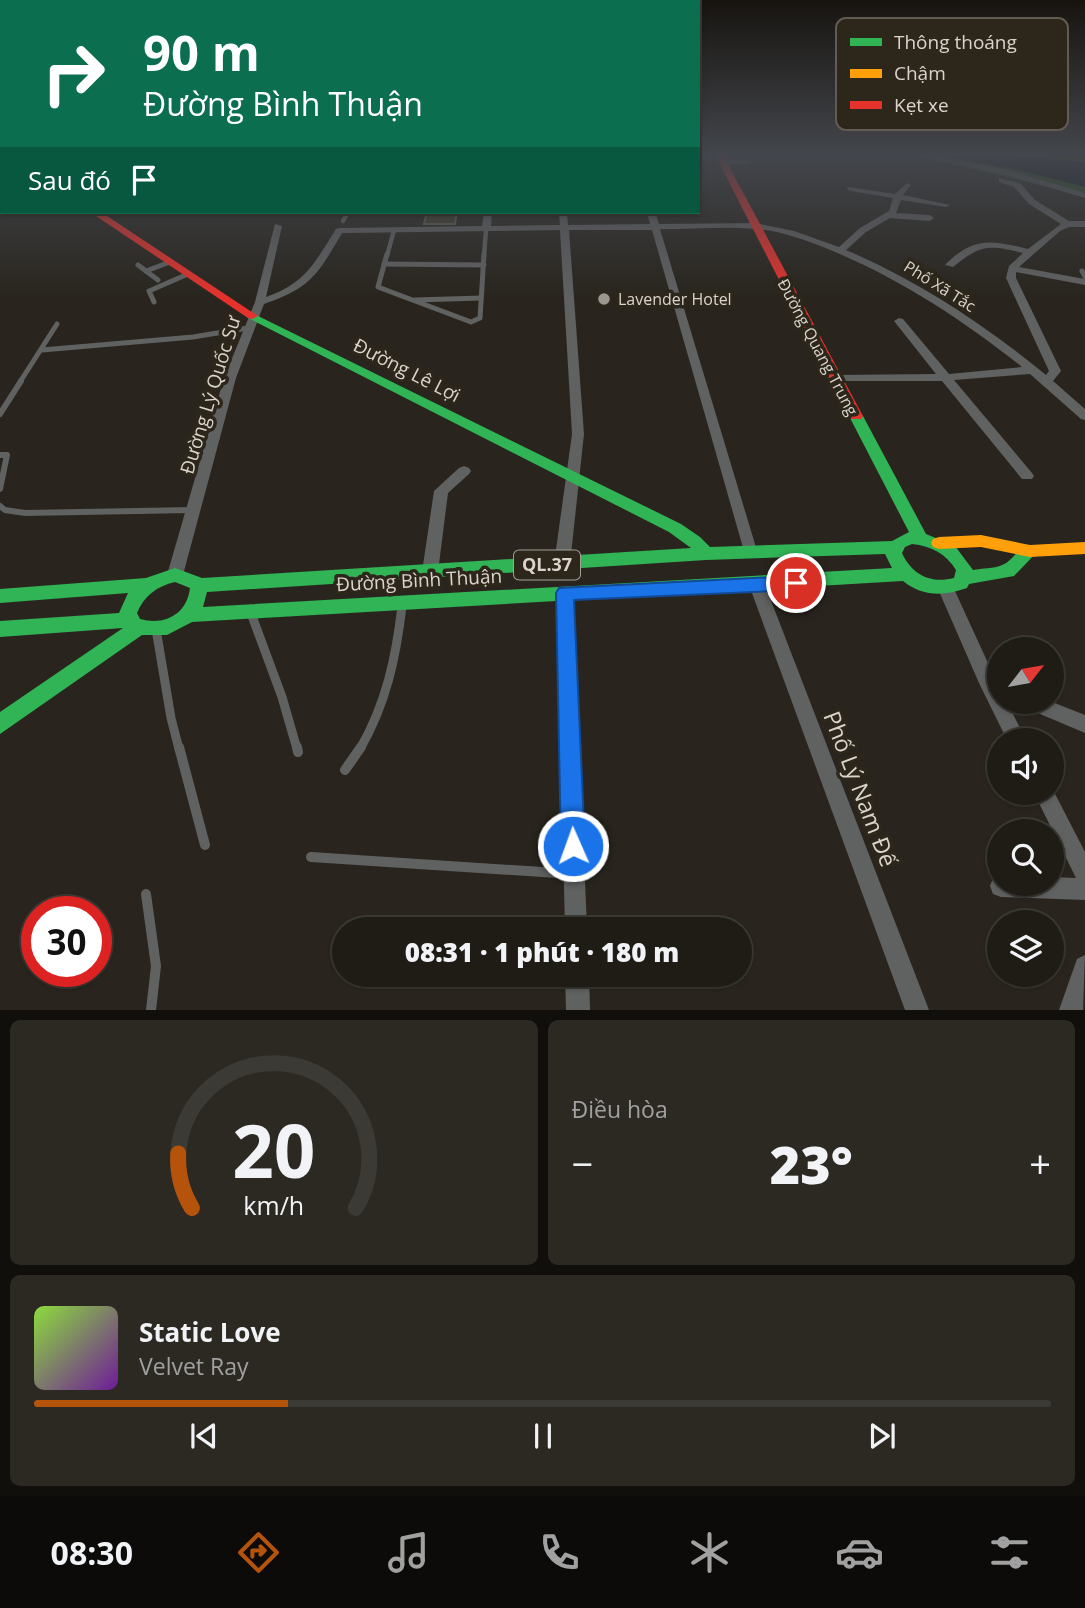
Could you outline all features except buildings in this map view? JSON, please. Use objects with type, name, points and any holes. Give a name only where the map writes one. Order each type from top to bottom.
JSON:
[{"type":"main road","name":"Đường Quang Trung","points":[[743,202],[920,538]]},
{"type":"main road","name":"Đường Lê Lợi","points":[[97,214],[254,315],[682,532],[699,544],[706,554]]},
{"type":"main road","points":[[939,543],[962,563],[964,578],[961,583],[946,589],[924,586],[904,574],[894,560],[895,547],[904,540],[920,538],[939,543],[981,541],[1030,551],[1085,548]]},
{"type":"main road","name":"Đường Bình Thuận","points":[[199,585],[706,554],[895,547]]},
{"type":"main road","points":[[964,578],[1008,571],[1030,551]]},
{"type":"main road","name":"Đường Bình Thuận","points":[[189,615],[565,593],[757,585],[904,574]]},
{"type":"main road","points":[[0,596],[148,585],[175,575],[193,580],[199,585],[200,600],[189,615],[169,628],[157,630],[134,624],[0,629]]},
{"type":"main road","points":[[134,624],[128,613],[134,598],[148,585]]},
{"type":"main road","points":[[0,724],[134,624]]},
{"type":"street","points":[[840,251],[863,230],[895,209],[896,202]]},
{"type":"street","points":[[923,202],[946,205]]},
{"type":"street","points":[[1032,202],[1067,224]]},
{"type":"street","points":[[486,230],[488,214]]},
{"type":"street","points":[[562,564],[577,422],[563,214]]},
{"type":"street","points":[[652,214],[751,554]]},
{"type":"street","points":[[888,215],[930,218]]},
{"type":"street","points":[[1046,381],[1055,371],[1016,292],[1011,278],[1012,268],[1048,234],[1067,224],[1085,224]]},
{"type":"street","name":"Đường Lý Quốc Sư","points":[[175,575],[254,315],[278,226]]},
{"type":"street","points":[[254,315],[309,280],[341,226]]},
{"type":"street","name":"Phố Xã Tắc","points":[[341,226],[394,230],[755,226],[791,232],[891,273],[931,295],[1032,370],[1085,416]]},
{"type":"street","points":[[950,265],[972,247],[1002,245],[1029,252]]},
{"type":"street","points":[[1012,268],[1084,277]]},
{"type":"street","points":[[899,321],[948,377],[1027,476]]},
{"type":"street","points":[[834,378],[948,377],[1032,370]]},
{"type":"street","points":[[430,572],[441,491],[464,471]]},
{"type":"street","name":"Phố Lý Nam Đế","points":[[757,585],[917,1010]]},
{"type":"street","points":[[946,589],[987,674]]},
{"type":"street","points":[[565,593],[576,917]]},
{"type":"street","points":[[1061,714],[1085,724]]},
{"type":"street","points":[[1050,805],[1085,874]]},
{"type":"street","points":[[1064,888],[1085,889]]},
{"type":"street","points":[[1071,1010],[1085,967]]},
{"type":"street","points":[[577,987],[578,1010]]},
{"type":"lane","points":[[341,226],[347,214]]},
{"type":"lane","points":[[394,230],[378,287],[471,323],[480,318],[486,230]]},
{"type":"lane","points":[[146,271],[170,262]]},
{"type":"lane","points":[[384,264],[484,265]]},
{"type":"lane","points":[[138,265],[158,280]]},
{"type":"lane","points":[[154,302],[149,291],[188,274]]},
{"type":"lane","points":[[415,300],[481,298]]},
{"type":"lane","points":[[42,350],[193,337],[254,315]]},
{"type":"lane","points":[[0,414],[57,324]]},
{"type":"lane","points":[[0,455],[7,455],[0,489]]},
{"type":"lane","points":[[0,506],[5,510],[26,513],[193,510]]},
{"type":"lane","points":[[345,770],[365,744],[384,706],[398,655],[402,602]]},
{"type":"lane","points":[[250,612],[282,697],[298,752]]},
{"type":"lane","points":[[157,630],[160,666],[171,718],[205,845]]},
{"type":"lane","points":[[311,857],[574,874]]},
{"type":"lane","points":[[146,894],[158,967],[157,986],[150,1010]]},
{"type":"traffic: fast","points":[[252,316],[675,528],[694,541],[706,554]]},
{"type":"traffic: fast","points":[[856,416],[920,538]]},
{"type":"traffic: fast","points":[[911,538],[928,540],[949,550],[965,570],[961,583],[950,587],[930,587],[920,584],[904,572],[893,553],[899,543],[911,538]]},
{"type":"traffic: fast","points":[[199,585],[706,554],[895,547]]},
{"type":"traffic: fast","points":[[964,578],[1008,571],[1030,551]]},
{"type":"traffic: fast","points":[[189,615],[904,574]]},
{"type":"traffic: fast","points":[[175,575],[193,580],[199,585],[198,597],[186,617],[178,623],[156,629],[133,624],[128,613],[140,592],[152,583],[175,575]]},
{"type":"traffic: fast","points":[[0,596],[148,585]]},
{"type":"traffic: fast","points":[[0,629],[130,620]]},
{"type":"traffic: fast","points":[[0,724],[138,628]]},
{"type":"traffic: slow","points":[[939,543],[981,541],[1030,551],[1085,548]]},
{"type":"traffic: jam","points":[[744,202],[856,416]]},
{"type":"traffic: jam","points":[[98,214],[252,316]]},
{"type":"place","name":"Lavender Hotel","points":[[604,299]]},
{"type":"route","points":[[573,846],[565,593],[796,583]]}]
